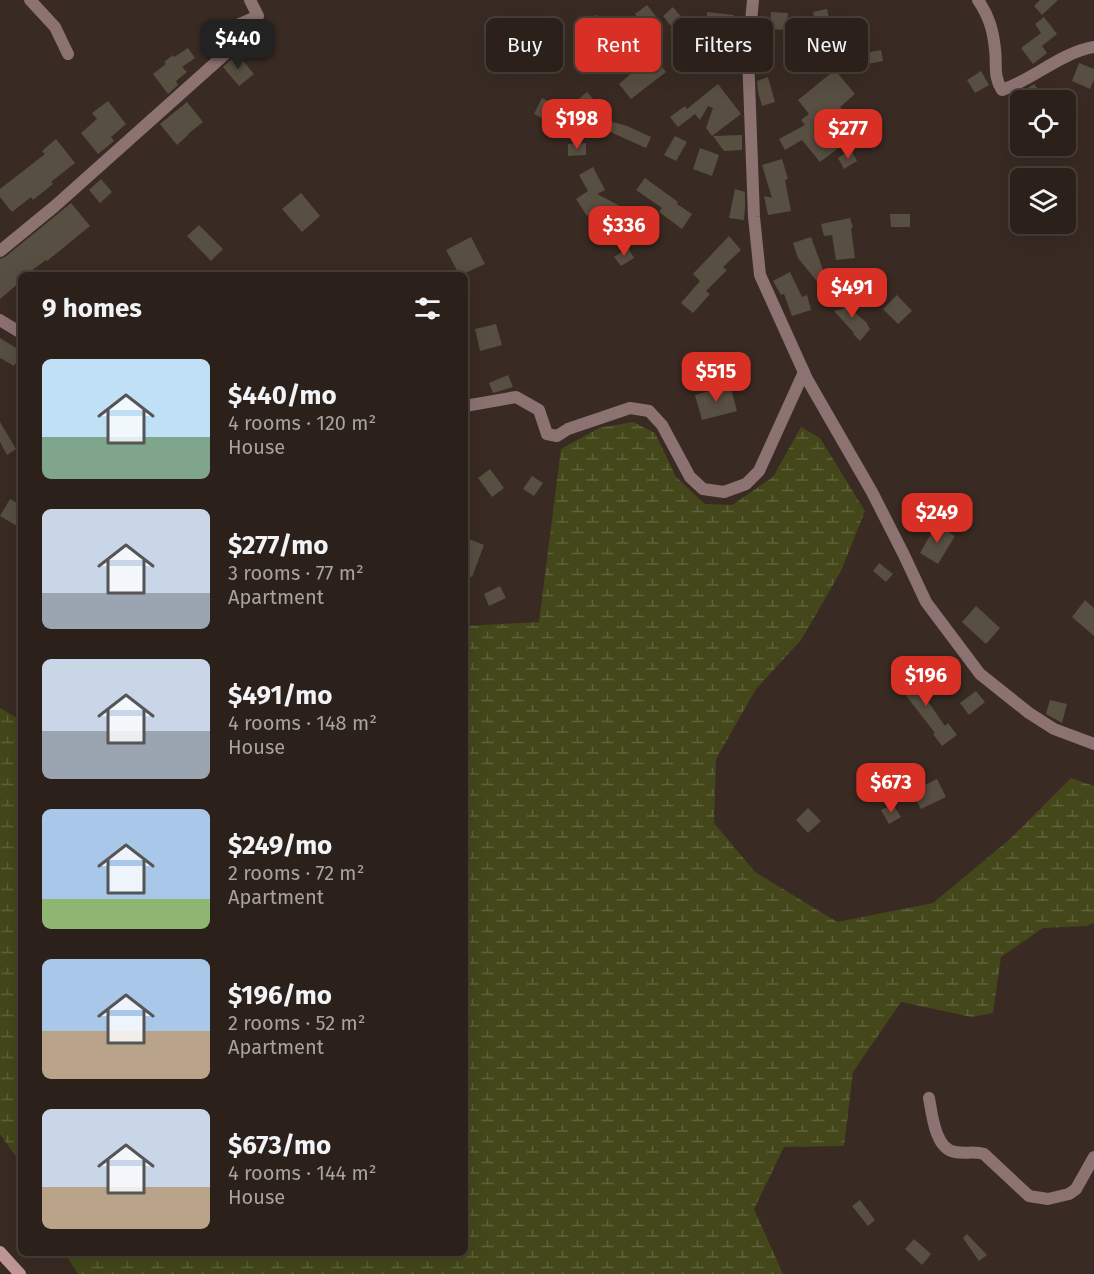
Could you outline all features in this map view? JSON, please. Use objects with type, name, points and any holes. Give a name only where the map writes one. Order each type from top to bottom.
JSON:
[{"type":"main road","points":[[0,1252],[20,1274]]},
{"type":"street","points":[[30,0],[55,27],[68,54]]},
{"type":"street","points":[[0,251],[55,206],[233,47],[235,26],[258,16],[250,0]]},
{"type":"street","points":[[753,0],[748,55],[754,218],[760,275],[804,372],[872,492],[926,602],[980,675],[1029,713],[1054,729],[1094,744]]},
{"type":"street","points":[[978,0],[989,19],[992,30],[997,81],[1002,90],[1012,87],[1059,60],[1094,47]]},
{"type":"street","points":[[0,320],[18,331]]},
{"type":"street","points":[[468,405],[516,397],[539,410],[547,434],[557,436],[568,429],[630,408],[649,411],[662,425],[690,477],[704,489],[724,492],[746,484],[759,471],[804,372]]},
{"type":"street","points":[[929,1098],[934,1128],[944,1146],[952,1152],[984,1154],[1029,1196],[1048,1199],[1076,1190],[1094,1156]]},
{"type":"green space","points":[[633,422],[655,433],[676,477],[705,504],[732,505],[773,477],[801,427],[820,438],[865,511],[841,571],[801,640],[756,689],[716,759],[714,823],[755,872],[837,922],[933,903],[1009,840],[1071,778],[1094,786],[1094,923],[1086,926],[1043,928],[1001,957],[993,1013],[972,1017],[901,1002],[853,1072],[844,1146],[784,1147],[754,1209],[783,1274],[78,1274],[68,1256],[468,1256],[468,626],[539,622],[561,449],[599,428]]},
{"type":"green space","points":[[0,708],[18,718],[18,1160],[0,1134]]},
{"type":"building","points":[[1040,0],[1058,0],[1042,15],[1034,6]]},
{"type":"building","points":[[647,5],[657,18],[638,18],[635,14]]},
{"type":"building","points":[[673,7],[682,18],[673,18],[673,28],[663,16]]},
{"type":"building","points":[[827,9],[829,18],[814,18],[813,12]]},
{"type":"building","points":[[707,12],[734,15],[733,18],[707,18]]},
{"type":"building","points":[[771,12],[788,13],[787,18],[785,18],[785,30],[773,29],[773,18],[771,18]]},
{"type":"building","points":[[1044,17],[1057,34],[1042,46],[1047,53],[1033,64],[1021,48],[1041,33],[1035,24]]},
{"type":"building","points":[[773,40],[775,40],[773,64]]},
{"type":"building","points":[[188,48],[195,58],[182,67],[187,72],[176,81],[178,85],[168,94],[153,74],[173,55],[174,57]]},
{"type":"building","points":[[881,50],[883,61],[868,64],[868,52]]},
{"type":"building","points":[[237,54],[254,74],[239,86],[223,67]]},
{"type":"building","points":[[1079,63],[1094,69],[1094,80],[1090,89],[1072,81]]},
{"type":"building","points":[[661,66],[666,72],[631,99],[619,84],[633,72],[661,72]]},
{"type":"building","points":[[981,71],[989,85],[975,93],[967,80]]},
{"type":"building","points":[[833,72],[837,72],[855,94],[840,107],[843,110],[820,129],[837,149],[820,162],[802,140],[785,150],[779,139],[805,125],[801,120],[809,114],[798,100]]},
{"type":"building","points":[[768,77],[775,102],[762,106],[757,81]]},
{"type":"building","points":[[718,84],[741,114],[712,136],[706,128],[713,108],[708,106],[700,120],[695,114],[678,127],[670,117],[685,106],[687,109]]},
{"type":"building","points":[[1034,84],[1039,90],[1025,90]]},
{"type":"building","points":[[587,92],[595,101],[583,111],[575,102]]},
{"type":"building","points":[[542,98],[557,106],[549,122],[534,114]]},
{"type":"building","points":[[108,101],[126,124],[111,137],[114,141],[98,154],[81,133],[97,119],[92,113]]},
{"type":"building","points":[[187,102],[203,122],[177,145],[160,124]]},
{"type":"building","points":[[609,121],[651,137],[646,148],[606,130]]},
{"type":"building","points":[[742,135],[742,150],[724,151],[713,136]]},
{"type":"building","points":[[675,136],[687,142],[676,161],[664,155]]},
{"type":"building","points":[[56,139],[75,163],[33,200],[31,197],[12,212],[0,197],[0,189],[45,154],[42,151]]},
{"type":"building","points":[[586,143],[586,155],[568,156],[568,144]]},
{"type":"building","points":[[700,148],[719,155],[712,176],[693,169]]},
{"type":"building","points":[[851,150],[857,161],[844,169],[838,158]]},
{"type":"building","points":[[782,159],[788,179],[785,180],[791,211],[768,215],[764,196],[772,198],[762,165]]},
{"type":"building","points":[[593,167],[605,190],[597,194],[641,217],[632,235],[591,213],[587,216],[576,199],[588,191],[579,175]]},
{"type":"building","points":[[645,178],[692,214],[682,229],[659,212],[662,208],[636,190]]},
{"type":"building","points":[[101,179],[112,192],[100,203],[89,190]]},
{"type":"building","points":[[735,189],[745,192],[744,220],[729,218]]},
{"type":"building","points":[[301,193],[320,216],[302,232],[282,209]]},
{"type":"building","points":[[71,203],[90,226],[47,261],[30,272],[18,272],[18,284],[0,299],[0,259]]},
{"type":"building","points":[[890,214],[910,214],[910,227],[891,227]]},
{"type":"building","points":[[850,218],[855,258],[836,260],[832,235],[824,236],[821,224]]},
{"type":"building","points":[[199,225],[223,249],[211,261],[187,236]]},
{"type":"building","points":[[729,236],[741,250],[723,267],[727,270],[706,291],[710,294],[693,313],[681,303],[700,281],[693,274]]},
{"type":"building","points":[[471,237],[485,264],[467,272],[458,272],[446,250]]},
{"type":"building","points":[[811,237],[826,278],[819,284],[798,258],[793,243]]},
{"type":"building","points":[[628,248],[634,258],[621,266],[614,257]]},
{"type":"building","points":[[790,272],[802,297],[807,295],[811,310],[792,316],[784,294],[781,295],[773,281]]},
{"type":"building","points":[[881,273],[883,290],[869,292],[866,275]]},
{"type":"building","points":[[840,290],[855,307],[854,312],[866,322],[870,329],[860,341],[834,311],[843,309]]},
{"type":"building","points":[[897,295],[912,311],[898,324],[883,309]]},
{"type":"building","points":[[496,324],[502,345],[480,351],[475,329]]},
{"type":"building","points":[[0,338],[18,349],[18,360],[14,366],[0,358]]},
{"type":"building","points":[[508,375],[513,387],[493,393],[489,383]]},
{"type":"building","points":[[730,385],[737,411],[702,420],[695,395]]},
{"type":"building","points":[[0,422],[16,449],[7,455],[0,442]]},
{"type":"building","points":[[490,469],[504,488],[492,497],[478,478]]},
{"type":"building","points":[[532,476],[543,483],[534,496],[523,489]]},
{"type":"building","points":[[10,499],[18,503],[17,526],[0,516]]},
{"type":"building","points":[[936,525],[955,536],[938,564],[920,553]]},
{"type":"building","points":[[469,539],[484,545],[472,577],[468,575]]},
{"type":"building","points":[[879,563],[893,574],[886,582],[873,571]]},
{"type":"building","points":[[500,586],[506,598],[489,606],[484,594]]},
{"type":"building","points":[[1085,600],[1094,608],[1094,636],[1072,617]]},
{"type":"building","points":[[976,606],[1000,628],[986,644],[962,622]]},
{"type":"building","points":[[916,670],[927,685],[920,690],[945,726],[948,723],[957,735],[942,746],[933,734],[935,733],[897,684]]},
{"type":"building","points":[[976,691],[985,702],[969,715],[960,703]]},
{"type":"building","points":[[1050,700],[1067,704],[1062,723],[1046,714]]},
{"type":"building","points":[[915,766],[925,785],[937,779],[946,797],[921,809],[912,791],[915,789],[905,771]]},
{"type":"building","points":[[893,804],[901,817],[889,824],[881,810]]},
{"type":"building","points":[[808,808],[821,821],[808,833],[796,820]]},
{"type":"building","points":[[860,1200],[875,1220],[868,1226],[852,1206]]},
{"type":"building","points":[[967,1234],[987,1255],[979,1261],[963,1238]]},
{"type":"building","points":[[914,1239],[931,1254],[922,1265],[905,1249]]}]
